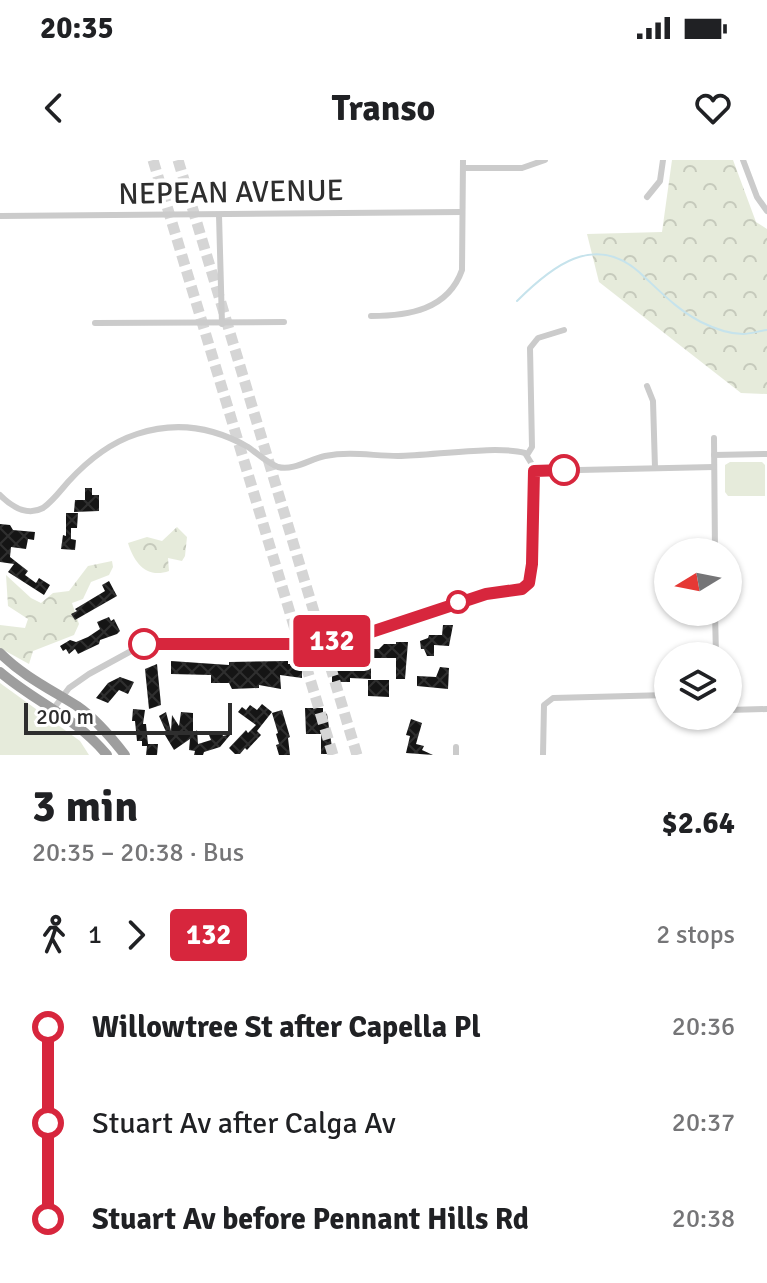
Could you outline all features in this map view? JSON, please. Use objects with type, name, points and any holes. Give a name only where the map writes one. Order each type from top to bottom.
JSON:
[{"type":"highway","points":[[0,653],[27,677],[96,722],[125,755]]},
{"type":"highway","points":[[0,672],[79,727],[107,755]]},
{"type":"street","points":[[371,316],[411,314],[429,307],[447,294],[462,270],[463,164],[522,168],[545,160]]},
{"type":"street","points":[[647,197],[660,181],[663,160]]},
{"type":"street","points":[[743,160],[757,197],[767,211]]},
{"type":"street","name":"NEPEAN AVENUE","points":[[0,216],[462,212]]},
{"type":"street","points":[[219,215],[222,324]]},
{"type":"street","points":[[95,323],[284,322]]},
{"type":"street","points":[[527,455],[532,447],[530,348],[538,338],[564,330]]},
{"type":"street","points":[[647,386],[653,401],[655,468]]},
{"type":"street","points":[[0,495],[9,504],[24,511],[43,508],[83,466],[109,445],[138,433],[174,427],[206,428],[247,447],[279,467],[295,466],[325,456],[367,453],[395,456],[507,451],[527,455],[534,471],[529,583],[522,589],[463,601],[359,636],[317,644],[144,644],[69,688],[54,708]]},
{"type":"street","points":[[714,438],[715,538]]},
{"type":"street","points":[[714,455],[767,454]]},
{"type":"street","points":[[534,471],[714,467]]},
{"type":"street","points":[[543,755],[544,705],[553,698],[654,695]]},
{"type":"street","points":[[742,710],[767,709]]},
{"type":"green space","points":[[672,160],[733,160],[756,222],[767,229],[767,394],[741,393],[599,282],[587,234],[662,232]]},
{"type":"green space","points":[[730,462],[762,462],[765,465],[765,496],[728,496],[725,492],[725,465]]},
{"type":"green space","points":[[177,527],[187,537],[182,561],[168,558],[169,571],[161,573],[142,568],[128,543],[147,537],[162,541]]},
{"type":"green space","points":[[112,561],[109,575],[91,582],[83,599],[72,603],[79,624],[74,635],[33,651],[29,664],[0,648],[0,625],[25,628],[28,619],[8,606],[6,575],[41,603],[53,593],[69,591],[88,566]]},
{"type":"green space","points":[[0,683],[80,741],[89,755],[0,755]]},
{"type":"building","points":[[85,488],[92,488],[92,495],[99,495],[99,511],[74,512],[75,500],[85,500]]},
{"type":"building","points":[[66,513],[78,513],[77,528],[71,528],[71,539],[76,540],[75,550],[61,549],[63,535],[66,536]]},
{"type":"building","points":[[0,524],[10,525],[13,530],[35,532],[34,540],[28,539],[26,549],[11,547],[10,557],[28,571],[25,575],[36,583],[39,578],[50,585],[44,595],[8,572],[14,564],[0,562]]},
{"type":"building","points":[[109,581],[117,596],[75,620],[71,614],[77,611],[75,609],[105,591],[102,585]]},
{"type":"building","points":[[109,617],[111,621],[114,619],[120,631],[117,634],[100,640],[99,644],[78,654],[75,649],[69,654],[66,649],[63,651],[60,646],[70,640],[76,642],[88,637],[100,629],[97,622]]},
{"type":"building","points":[[443,625],[453,625],[449,646],[434,645],[434,656],[427,656],[421,649],[420,641],[429,635],[442,635]]},
{"type":"building","points":[[408,642],[405,679],[396,679],[396,658],[373,658],[373,649]]},
{"type":"building","points":[[171,661],[229,665],[229,662],[288,661],[288,664],[302,664],[302,678],[280,675],[281,689],[259,685],[259,688],[232,689],[229,683],[211,683],[211,675],[171,674]]},
{"type":"building","points":[[355,661],[371,661],[371,679],[350,678],[350,682],[332,682],[332,665],[355,666]]},
{"type":"building","points":[[157,664],[161,705],[149,709],[145,669]]},
{"type":"building","points":[[440,667],[449,668],[448,689],[417,686],[417,676],[436,677]]},
{"type":"building","points":[[120,677],[134,682],[128,694],[119,690],[108,703],[96,698],[108,683]]},
{"type":"building","points":[[368,680],[389,680],[389,697],[368,696]]},
{"type":"building","points":[[262,704],[272,712],[257,731],[261,735],[247,750],[245,748],[240,754],[235,754],[229,748],[246,730],[248,733],[256,725],[238,712],[250,705],[257,710]]},
{"type":"building","points":[[305,708],[323,708],[327,714],[333,754],[321,754],[321,734],[306,734]]},
{"type":"building","points":[[133,709],[145,710],[143,724],[146,724],[148,744],[158,744],[157,755],[146,755],[147,746],[137,741],[135,721],[132,721]]},
{"type":"building","points":[[282,710],[290,737],[290,755],[279,755],[276,745],[279,744],[278,733],[272,713]]},
{"type":"building","points":[[166,712],[171,731],[172,715],[179,726],[181,712],[193,713],[193,735],[197,730],[198,744],[211,740],[209,735],[222,731],[223,736],[231,734],[220,747],[203,755],[194,755],[195,751],[189,750],[190,739],[174,750],[159,716]]},
{"type":"building","points":[[411,719],[422,723],[416,744],[424,746],[422,750],[433,755],[406,753],[410,736],[406,735]]},
{"type":"waterway","points":[[517,301],[559,266],[590,255],[606,255],[622,260],[676,305],[706,324],[738,334],[767,330]]},
{"type":"tunnel","points":[[153,160],[333,755]]},
{"type":"tunnel","points":[[178,160],[357,755]]},
{"type":"bus line","name":"132","points":[[144,644],[317,644],[359,636],[486,594],[522,589],[529,583],[532,564],[534,471],[564,470]]}]
